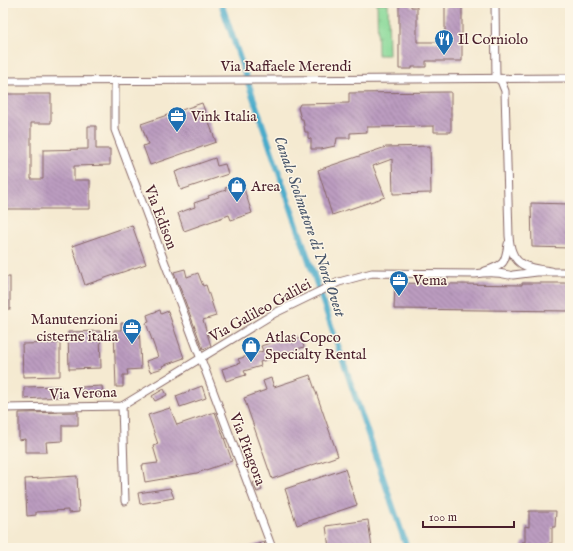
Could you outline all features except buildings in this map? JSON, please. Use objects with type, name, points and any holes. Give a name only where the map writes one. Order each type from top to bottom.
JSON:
[{"type":"street","points":[[495,3],[496,78],[501,82],[505,91],[509,236],[512,252],[519,264],[517,272],[511,275],[505,273],[503,270],[509,236]]},
{"type":"street","name":"Via Raffaele Merendi","points":[[3,81],[570,78]]},
{"type":"street","name":"Via Edison","points":[[115,80],[115,130],[200,359]]},
{"type":"street","points":[[504,261],[510,258],[516,260]]},
{"type":"street","name":"Via Galileo Galilei","points":[[516,260],[529,267],[540,270],[570,272]]},
{"type":"street","name":"Via Galileo Galilei","points":[[475,274],[498,266],[504,261]]},
{"type":"street","name":"Via Galileo Galilei","points":[[200,359],[275,313],[339,282],[372,273],[475,274],[496,272],[511,275],[551,271]]},
{"type":"street","name":"Via Verona","points":[[3,408],[122,406],[200,359]]},
{"type":"street","name":"Via Pitagora","points":[[200,359],[272,548]]},
{"type":"street","points":[[122,406],[125,501]]},
{"type":"green space","points":[[377,3],[388,3],[389,55],[378,55]]},
{"type":"waterway","name":"Canale Scolmatore di Nord Ovest","points":[[221,3],[407,548]]},
{"type":"place","name":"Il Corniolo","points":[[444,56]]},
{"type":"place","name":"Vink Italia","points":[[177,133]]},
{"type":"place","name":"Area","points":[[237,203]]},
{"type":"place","name":"Vema","points":[[399,297]]},
{"type":"place","name":"Manutenzioni cisterne italia","points":[[132,345]]},
{"type":"place","name":"Atlas Copco Specialty Rental","points":[[251,363]]}]
